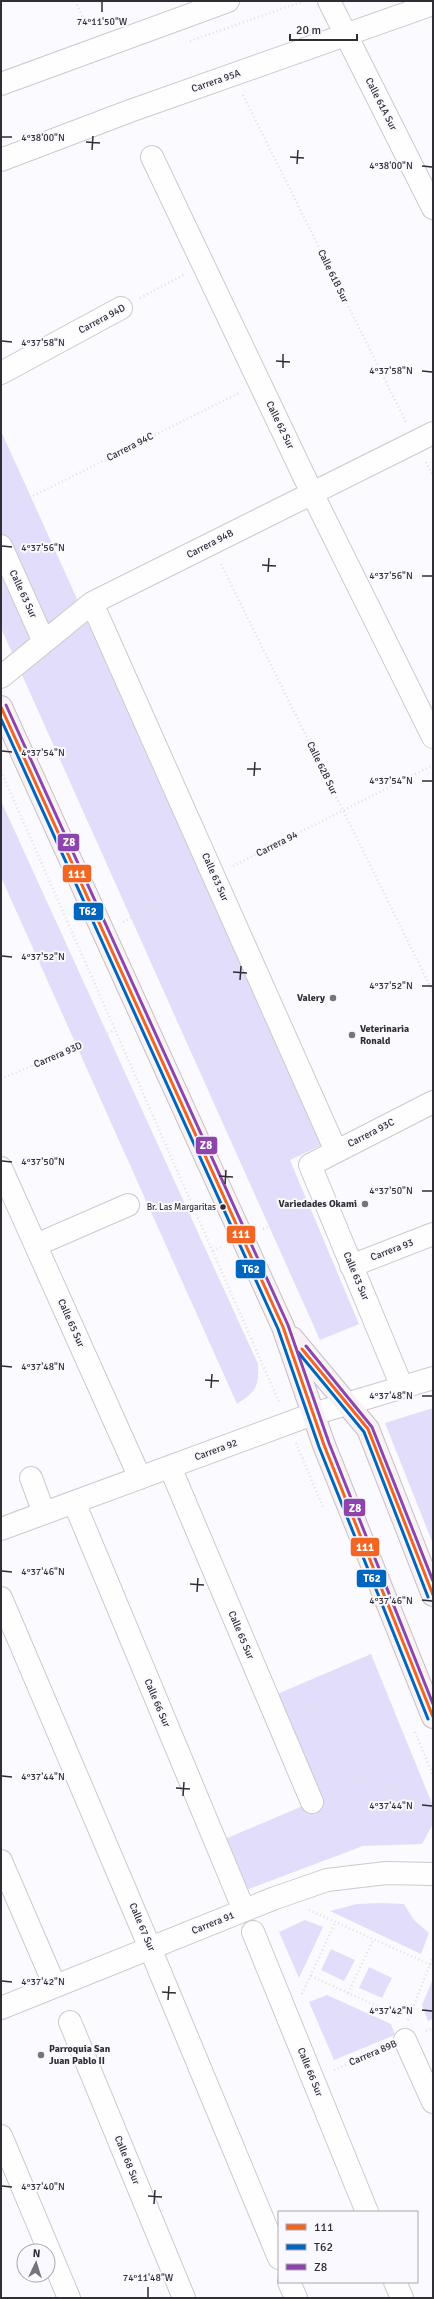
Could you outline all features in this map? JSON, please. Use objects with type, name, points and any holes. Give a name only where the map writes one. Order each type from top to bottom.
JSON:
[{"type":"main road","points":[[1,707],[283,1327],[313,1414],[433,1716]]},
{"type":"main road","points":[[283,1327],[368,1429],[433,1595]]},
{"type":"street","points":[[1,84],[228,1]]},
{"type":"street","name":"Calle 61A Sur","points":[[329,1],[433,208]]},
{"type":"street","name":"Carrera 95A","points":[[1,160],[433,4]]},
{"type":"street","name":"Calle 62 Sur","points":[[152,158],[312,493],[433,737]]},
{"type":"street","name":"Carrera 94D","points":[[1,373],[122,308]]},
{"type":"street","name":"Carrera 94B","points":[[1,677],[92,603],[424,437]]},
{"type":"street","name":"Calle 63 Sur","points":[[1,546],[44,642]]},
{"type":"street","name":"Calle 63 Sur","points":[[92,603],[336,1151]]},
{"type":"street","name":"Carrera 93C","points":[[310,1165],[433,1102]]},
{"type":"street","name":"Calle 63 Sur","points":[[310,1165],[402,1387]]},
{"type":"street","name":"Calle 65 Sur","points":[[1,1168],[140,1478]]},
{"type":"street","points":[[36,1245],[128,1205]]},
{"type":"street","name":"Carrera 93","points":[[351,1266],[433,1234]]},
{"type":"street","name":"Carrera 92","points":[[1,1529],[313,1414],[433,1378]]},
{"type":"street","name":"Calle 65 Sur","points":[[170,1467],[312,1802]]},
{"type":"street","points":[[31,1478],[44,1513]]},
{"type":"street","name":"Calle 66 Sur","points":[[74,1502],[241,1903]]},
{"type":"street","name":"Calle 67 Sur","points":[[1,1598],[150,1948],[278,2256]]},
{"type":"street","points":[[1,1861],[55,1986]]},
{"type":"street","name":"Carrera 91","points":[[1,2008],[275,1898],[327,1880],[386,1873],[433,1874]]},
{"type":"street","name":"Calle 66 Sur","points":[[253,1932],[367,2211]]},
{"type":"street","name":"Calle 68 Sur","points":[[70,2022],[184,2298]]},
{"type":"street","points":[[404,2034],[433,2102]]},
{"type":"street","points":[[1,2136],[69,2298]]},
{"type":"street","points":[[289,2283],[296,2298]]},
{"type":"street","points":[[395,2283],[402,2298]]},
{"type":"path","points":[[75,1],[97,49]]},
{"type":"path","name":"Calle 61B Sur","points":[[233,75],[424,437],[433,476]]},
{"type":"path","name":"Carrera 94D","points":[[122,308],[203,264]]},
{"type":"path","name":"Carrera 94C","points":[[1,512],[259,383]]},
{"type":"path","name":"Calle 62B Sur","points":[[211,543],[433,992]]},
{"type":"path","name":"Carrera 94","points":[[120,923],[433,765]]},
{"type":"path","points":[[1,771],[281,1406]]},
{"type":"path","name":"Carrera 93D","points":[[1,1079],[115,1030]]},
{"type":"path","points":[[212,1251],[325,1203]]},
{"type":"path","points":[[390,1435],[433,1449]]},
{"type":"path","points":[[371,1654],[316,1761],[433,1807]]},
{"type":"path","points":[[292,1699],[336,1722]]},
{"type":"path","points":[[308,1910],[431,1966]]},
{"type":"path","points":[[301,1997],[335,1922]]},
{"type":"path","points":[[348,1993],[373,1940]]},
{"type":"path","points":[[311,1976],[348,1993],[404,2034],[431,1966],[433,1957]]},
{"type":"path","name":"Carrera 89B","points":[[313,2079],[404,2034],[433,2028]]},
{"type":"shaded area","points":[[1,431],[324,1144],[290,1160],[359,1324],[320,1340],[1,628]]},
{"type":"shaded area","points":[[1,801],[258,1364],[258,1379],[255,1388],[248,1396],[237,1404],[1,877]]},
{"type":"shaded area","points":[[433,1408],[433,1544],[385,1423]]},
{"type":"shaded area","points":[[371,1654],[433,1806],[433,1824],[422,1844],[363,1846],[246,1890],[225,1839],[312,1802],[268,1698]]},
{"type":"shaded area","points":[[357,1904],[404,1904],[414,1920],[429,1933],[421,1954],[330,1911]]},
{"type":"shaded area","points":[[305,1920],[323,1927],[299,1978],[279,1932]]},
{"type":"shaded area","points":[[331,1949],[355,1960],[344,1981],[321,1970]]},
{"type":"shaded area","points":[[369,1967],[392,1978],[382,1998],[359,1988]]},
{"type":"shaded area","points":[[433,1979],[433,2019],[428,2021],[422,2005]]},
{"type":"shaded area","points":[[327,1995],[391,2024],[395,2035],[334,2060],[309,2002]]},
{"type":"transit line","name":"Z8","points":[[6,705],[288,1325],[329,1443],[433,1704]]},
{"type":"transit line","name":"111","points":[[1,707],[283,1327],[324,1445],[433,1717]]},
{"type":"transit line","name":"T62","points":[[1,719],[278,1329],[319,1447],[428,1719]]},
{"type":"transit line","name":"Z8","points":[[306,1346],[372,1427],[433,1581]]},
{"type":"transit line","name":"111","points":[[302,1349],[368,1429],[433,1595]]},
{"type":"transit line","name":"T62","points":[[298,1352],[364,1432],[428,1597]]},
{"type":"place","name":"Valery","points":[[333,998]]},
{"type":"place","name":"Veterinaria Ronald","points":[[352,1035]]},
{"type":"place","name":"Variedades Okami","points":[[365,1204]]},
{"type":"place","name":"Br. Las Margaritas","points":[[223,1207]]},
{"type":"place","name":"Parroquia San Juan Pablo II","points":[[41,2055]]}]
